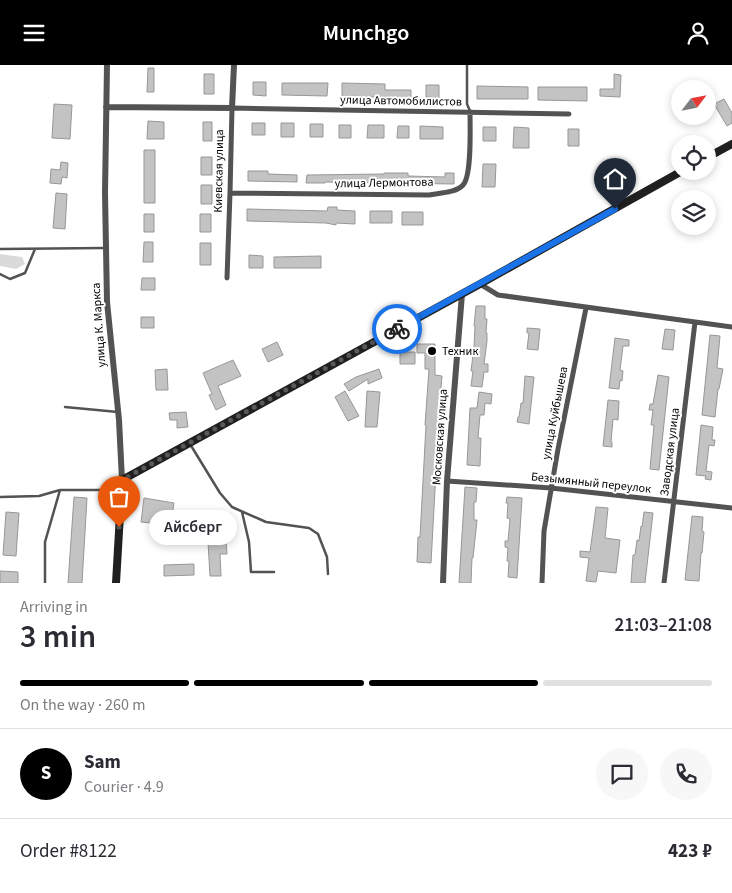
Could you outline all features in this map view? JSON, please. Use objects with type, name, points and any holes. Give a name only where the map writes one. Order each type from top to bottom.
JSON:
[{"type":"main road","points":[[716,152],[732,143]]},
{"type":"main road","points":[[122,480],[671,177]]},
{"type":"main road","name":"улица К. Маркса","points":[[116,583],[122,480]]},
{"type":"street","name":"улица К. Маркса","points":[[108,65],[105,193],[107,302],[118,412],[122,480]]},
{"type":"street","name":"Киевская улица","points":[[227,278],[234,65]]},
{"type":"street","points":[[106,107],[232,108]]},
{"type":"street","name":"улица Автомобилистов","points":[[232,108],[570,114]]},
{"type":"street","name":"улица Лермонтова","points":[[230,193],[430,195],[456,189],[463,185],[466,180],[469,163],[470,113]]},
{"type":"street","points":[[480,284],[498,295],[732,327]]},
{"type":"street","name":"Московская улица","points":[[443,583],[447,481],[462,294]]},
{"type":"street","name":"улица Куйбышева","points":[[542,583],[544,531],[586,307]]},
{"type":"street","name":"Заводская улица","points":[[664,583],[694,322]]},
{"type":"street","name":"Безымянный переулок","points":[[447,481],[552,488],[732,508]]},
{"type":"lane","points":[[467,65],[466,104],[470,113]]},
{"type":"lane","points":[[0,249],[106,248]]},
{"type":"lane","points":[[0,274],[10,279],[25,273],[35,249]]},
{"type":"lane","points":[[65,407],[118,412]]},
{"type":"lane","points":[[189,443],[220,493],[232,507],[266,522],[308,528],[318,534],[327,557],[328,574]]},
{"type":"lane","points":[[0,497],[39,496],[60,490],[121,490]]},
{"type":"lane","points":[[45,583],[45,542],[60,490]]},
{"type":"lane","points":[[242,511],[249,542],[251,572],[274,572]]},
{"type":"shaded area","points":[[0,254],[22,257],[25,264],[16,269],[0,266]]},
{"type":"building","points":[[148,68],[154,68],[154,92],[147,92]]},
{"type":"building","points":[[204,74],[214,74],[214,94],[204,94]]},
{"type":"building","points":[[614,74],[621,75],[620,97],[600,96],[600,89],[614,89]]},
{"type":"building","points":[[253,82],[266,82],[266,96],[253,95]]},
{"type":"building","points":[[282,83],[328,83],[327,96],[282,95]]},
{"type":"building","points":[[342,83],[385,84],[385,90],[411,90],[411,98],[342,96]]},
{"type":"building","points":[[426,85],[439,85],[439,98],[426,97]]},
{"type":"building","points":[[477,86],[528,87],[528,99],[477,99]]},
{"type":"building","points":[[538,87],[587,87],[587,101],[538,100]]},
{"type":"building","points":[[724,99],[732,113],[732,123],[727,126],[716,107],[716,103]]},
{"type":"building","points":[[54,104],[72,105],[70,139],[52,138]]},
{"type":"building","points":[[148,121],[164,122],[164,139],[147,139]]},
{"type":"building","points":[[203,122],[212,122],[212,141],[203,141]]},
{"type":"building","points":[[252,123],[265,123],[265,135],[252,135]]},
{"type":"building","points":[[281,123],[294,123],[294,137],[281,137]]},
{"type":"building","points":[[310,124],[323,124],[323,137],[310,137]]},
{"type":"building","points":[[339,125],[351,125],[351,138],[339,138]]},
{"type":"building","points":[[368,125],[384,125],[384,138],[367,138]]},
{"type":"building","points":[[398,126],[409,126],[409,138],[397,138]]},
{"type":"building","points":[[420,126],[443,127],[443,139],[420,139]]},
{"type":"building","points":[[483,127],[496,127],[496,141],[483,141]]},
{"type":"building","points":[[514,127],[529,128],[529,148],[513,148]]},
{"type":"building","points":[[568,129],[579,129],[579,146],[568,146]]},
{"type":"building","points":[[144,150],[155,150],[155,203],[144,203]]},
{"type":"building","points":[[201,157],[212,157],[212,175],[201,175]]},
{"type":"building","points":[[61,162],[68,163],[67,178],[62,177],[61,184],[50,183],[51,169],[60,170]]},
{"type":"building","points":[[483,164],[496,164],[495,187],[482,187]]},
{"type":"building","points":[[248,171],[268,171],[268,174],[297,175],[297,182],[248,181]]},
{"type":"building","points":[[408,173],[408,176],[445,177],[445,173],[454,173],[454,184],[306,183],[307,175]]},
{"type":"building","points":[[201,185],[212,185],[212,204],[201,204]]},
{"type":"building","points":[[56,193],[67,194],[65,229],[53,228]]},
{"type":"building","points":[[328,207],[337,207],[337,210],[355,211],[355,224],[336,223],[336,225],[326,223],[247,221],[247,209],[327,211]]},
{"type":"building","points":[[370,211],[392,211],[392,223],[370,223]]},
{"type":"building","points":[[402,212],[423,212],[423,225],[402,225]]},
{"type":"building","points":[[144,214],[154,214],[154,232],[144,232]]},
{"type":"building","points":[[200,214],[211,214],[211,232],[200,232]]},
{"type":"building","points":[[144,242],[153,242],[153,262],[143,262]]},
{"type":"building","points":[[200,243],[211,243],[211,265],[200,265]]},
{"type":"building","points":[[249,255],[263,256],[263,268],[249,268]]},
{"type":"building","points":[[321,256],[321,268],[274,268],[274,257]]},
{"type":"building","points":[[142,278],[155,278],[155,290],[141,290]]},
{"type":"building","points":[[476,306],[485,306],[485,319],[487,319],[484,364],[488,364],[488,372],[484,372],[482,387],[471,386]]},
{"type":"building","points":[[141,317],[154,317],[154,328],[141,328]]},
{"type":"building","points":[[527,328],[540,329],[538,350],[527,349],[529,333],[527,333]]},
{"type":"building","points":[[665,329],[675,330],[673,350],[662,349]]},
{"type":"building","points":[[710,335],[720,336],[717,368],[723,369],[718,389],[715,417],[702,415]]},
{"type":"building","points":[[615,338],[629,340],[629,346],[623,346],[620,370],[623,371],[619,389],[609,388]]},
{"type":"building","points":[[277,342],[283,355],[268,362],[262,349]]},
{"type":"building","points":[[417,344],[435,344],[435,375],[442,376],[437,435],[431,563],[417,562],[429,369],[425,369],[425,353],[417,353]]},
{"type":"building","points":[[400,352],[415,352],[415,364],[400,364]]},
{"type":"building","points":[[233,360],[241,376],[218,386],[226,405],[216,410],[209,395],[212,394],[203,373]]},
{"type":"building","points":[[167,369],[168,390],[156,390],[155,370]]},
{"type":"building","points":[[379,369],[382,378],[368,384],[368,379],[349,391],[344,384],[356,377]]},
{"type":"building","points":[[658,375],[669,377],[659,470],[650,469],[654,425],[651,425],[653,410],[649,410],[650,404],[653,404]]},
{"type":"building","points":[[525,376],[534,377],[529,424],[517,422],[521,403],[523,403]]},
{"type":"building","points":[[345,391],[359,416],[348,421],[335,397]]},
{"type":"building","points":[[367,391],[380,392],[377,427],[365,427]]},
{"type":"building","points":[[479,392],[492,394],[491,404],[485,403],[484,415],[480,415],[478,438],[481,438],[480,466],[467,465],[470,408],[477,408]]},
{"type":"building","points":[[608,400],[619,401],[618,420],[613,419],[612,447],[603,446]]},
{"type":"building","points":[[186,412],[188,427],[177,428],[177,420],[170,420],[169,413]]},
{"type":"building","points":[[701,425],[713,427],[712,440],[715,440],[714,446],[709,445],[706,471],[712,472],[711,480],[705,479],[706,476],[696,475]]},
{"type":"building","points":[[465,487],[477,488],[476,502],[474,502],[474,520],[477,520],[471,583],[459,583]]},
{"type":"building","points":[[74,497],[87,498],[82,583],[68,583]]},
{"type":"building","points":[[507,497],[522,498],[517,578],[508,577],[508,548],[505,547],[505,541],[508,541],[510,519],[507,518]]},
{"type":"building","points":[[144,498],[174,503],[169,524],[150,521],[150,523],[141,522]]},
{"type":"building","points":[[596,507],[608,508],[605,538],[620,540],[616,573],[598,571],[596,582],[586,581],[589,558],[580,557],[580,551],[590,552]]},
{"type":"building","points":[[6,512],[19,513],[16,556],[3,555]]},
{"type":"building","points":[[644,512],[653,513],[645,583],[631,583],[633,555],[635,555],[637,540],[639,541]]},
{"type":"building","points":[[692,516],[703,517],[702,531],[704,532],[699,581],[685,580]]},
{"type":"building","points":[[226,541],[227,554],[220,554],[221,576],[210,576],[208,542]]},
{"type":"building","points":[[194,564],[194,575],[164,576],[164,565]]},
{"type":"building","points":[[0,571],[18,572],[18,583],[0,583]]},
{"type":"way so far","points":[[119,527],[122,480],[397,329]]},
{"type":"place","name":"Техник","points":[[432,351]]},
{"type":"place","name":"Айсберг","points":[[119,527]]},
{"type":"route","points":[[397,329],[615,209]]}]
